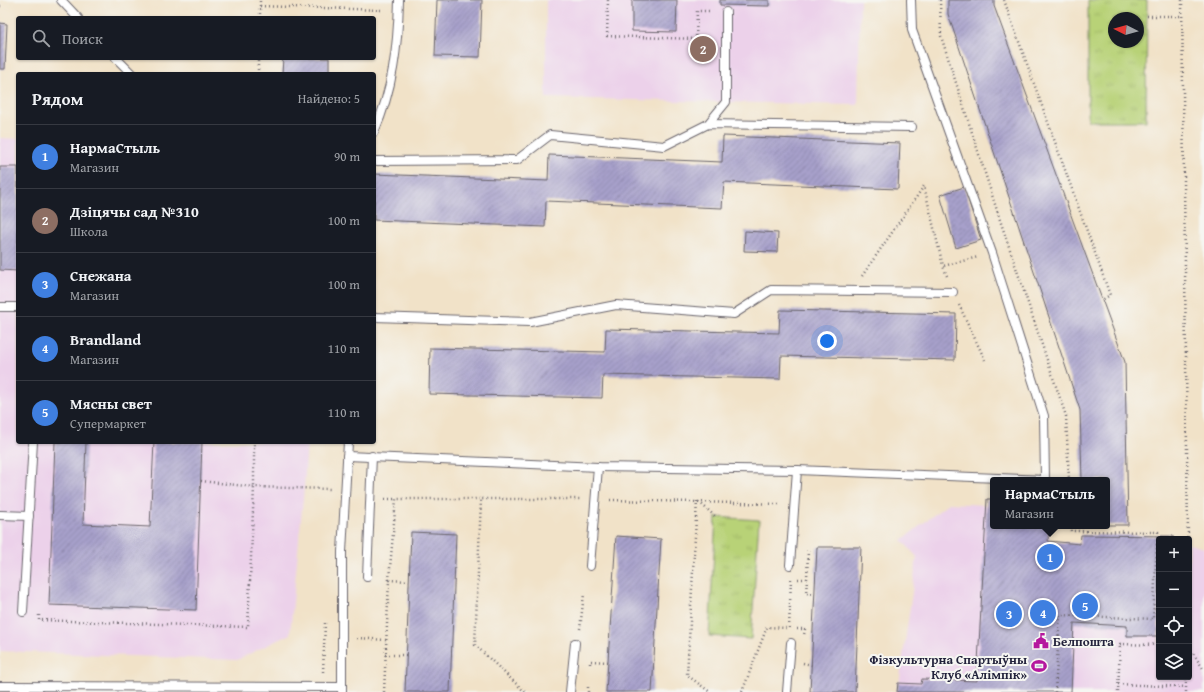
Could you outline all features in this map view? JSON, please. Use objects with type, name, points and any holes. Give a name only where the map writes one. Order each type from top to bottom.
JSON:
[{"type":"lane","points":[[61,0],[76,16]]},
{"type":"lane","points":[[376,128],[382,114],[397,54],[399,0]]},
{"type":"lane","points":[[911,0],[912,30],[992,253],[1044,416],[1045,477]]},
{"type":"lane","points":[[376,161],[517,160],[550,135],[664,146],[708,124],[726,102],[726,12]]},
{"type":"lane","points":[[118,60],[130,72]]},
{"type":"lane","points":[[708,124],[912,127]]},
{"type":"lane","points":[[376,317],[530,322],[616,305],[734,314],[771,290],[952,292]]},
{"type":"lane","points":[[0,307],[16,307]]},
{"type":"lane","points":[[22,612],[33,444]]},
{"type":"lane","points":[[0,686],[342,690],[342,552],[348,444]]},
{"type":"lane","points":[[347,456],[598,467],[797,470],[990,478]]},
{"type":"lane","points":[[367,578],[372,456]]},
{"type":"lane","points":[[590,566],[597,499],[598,467]]},
{"type":"lane","points":[[790,565],[797,470]]},
{"type":"lane","points":[[0,515],[29,516]]},
{"type":"lane","points":[[570,692],[575,643]]},
{"type":"lane","points":[[787,692],[791,643]]},
{"type":"path","points":[[260,0],[260,16]]},
{"type":"path","points":[[608,0],[607,36],[696,38],[697,11],[726,12]]},
{"type":"path","points":[[940,0],[941,36],[1066,416],[1069,477]]},
{"type":"path","points":[[1004,0],[1110,295],[1102,300]]},
{"type":"path","points":[[1182,0],[1188,536]]},
{"type":"path","points":[[260,6],[399,11]]},
{"type":"path","points":[[1147,16],[1183,16]]},
{"type":"path","points":[[258,60],[258,72]]},
{"type":"path","points":[[852,290],[924,186],[943,266],[952,292],[985,360]]},
{"type":"path","points":[[943,266],[974,258]]},
{"type":"path","points":[[39,612],[39,620],[248,627],[254,487],[254,444]]},
{"type":"path","points":[[201,481],[254,487],[330,489]]},
{"type":"path","points":[[384,692],[389,580],[396,499],[597,499],[794,504]]},
{"type":"path","points":[[481,499],[475,645],[525,692]]},
{"type":"path","points":[[698,502],[716,517]]},
{"type":"path","points":[[698,502],[687,675],[710,692]]},
{"type":"path","points":[[1071,529],[1071,531],[1158,532],[1158,536]]},
{"type":"path","points":[[1055,692],[1060,615],[1153,619],[1156,572]]},
{"type":"path","points":[[742,692],[767,627],[788,628],[792,579],[807,579],[806,593],[815,594]]},
{"type":"path","points":[[389,580],[409,581]]},
{"type":"path","points":[[579,635],[584,594]]},
{"type":"path","points":[[1118,692],[1120,644],[1156,645]]},
{"type":"path","points":[[1192,652],[1204,670]]},
{"type":"path","points":[[385,655],[406,655]]},
{"type":"path","points":[[589,669],[590,661],[608,662]]},
{"type":"path","points":[[588,692],[589,676]]},
{"type":"path","points":[[1186,680],[1186,692]]},
{"type":"path","points":[[1118,684],[1186,687]]},
{"type":"shaded area","points":[[546,0],[860,0],[858,105],[546,98]]},
{"type":"shaded area","points":[[0,138],[16,139],[16,444],[307,444],[290,634],[237,660],[0,651]]},
{"type":"shaded area","points":[[987,499],[990,499],[990,529],[1049,529],[1049,541],[1080,544],[1081,535],[1158,536],[1156,536],[1156,680],[1192,680],[1192,545],[1204,548],[1204,692],[898,692],[917,557],[902,540],[949,503],[986,505]]},
{"type":"green space","points":[[1088,0],[1147,0],[1146,121],[1088,121]]},
{"type":"green space","points":[[716,517],[759,520],[751,639],[709,636]]},
{"type":"building","points":[[437,0],[482,0],[480,57],[435,56]]},
{"type":"building","points":[[632,0],[677,0],[676,32],[632,31]]},
{"type":"building","points":[[720,0],[769,0],[769,6],[720,5]]},
{"type":"building","points":[[948,0],[994,0],[994,6],[1125,362],[1128,525],[1110,525],[1110,477],[1082,477],[1080,410],[948,14]]},
{"type":"building","points":[[0,23],[7,24],[5,69],[0,69]]},
{"type":"building","points":[[283,60],[329,60],[329,72],[282,72]]},
{"type":"building","points":[[723,136],[900,143],[898,189],[724,182],[722,208],[546,201],[545,227],[376,220],[376,174],[548,181],[549,155],[722,162]]},
{"type":"building","points":[[0,167],[16,167],[16,271],[0,270]]},
{"type":"building","points":[[964,187],[981,240],[956,248],[940,195]]},
{"type":"building","points":[[745,231],[778,233],[777,252],[744,251]]},
{"type":"building","points":[[780,310],[956,314],[955,360],[781,356],[780,379],[603,375],[602,398],[429,394],[430,348],[605,352],[606,329],[779,333]]},
{"type":"building","points":[[55,444],[86,444],[83,524],[150,527],[154,444],[202,444],[196,610],[49,605]]},
{"type":"building","points":[[987,499],[990,499],[990,529],[1049,529],[1048,541],[1080,544],[1081,535],[1173,536],[1156,536],[1156,636],[1127,636],[1127,626],[1074,623],[1071,692],[897,692],[898,683],[921,684],[922,679],[977,681]]},
{"type":"building","points":[[411,532],[456,534],[450,692],[405,692]]},
{"type":"building","points":[[616,536],[661,539],[652,692],[606,692]]},
{"type":"building","points":[[817,547],[861,547],[855,692],[810,692]]},
{"type":"place","name":"Дзіцячы сад №310","points":[[703,49]]},
{"type":"place","name":"НармаСтыль","points":[[1050,557]]},
{"type":"place","name":"Мясны свет","points":[[1085,606]]},
{"type":"place","name":"Brandland","points":[[1043,613]]},
{"type":"place","name":"Снежана","points":[[1009,614]]},
{"type":"place","name":"Белпошта","points":[[1041,641]]},
{"type":"place","name":"Фізкультурна Спартыўны Клуб «Алімпік»","points":[[1039,666]]}]
